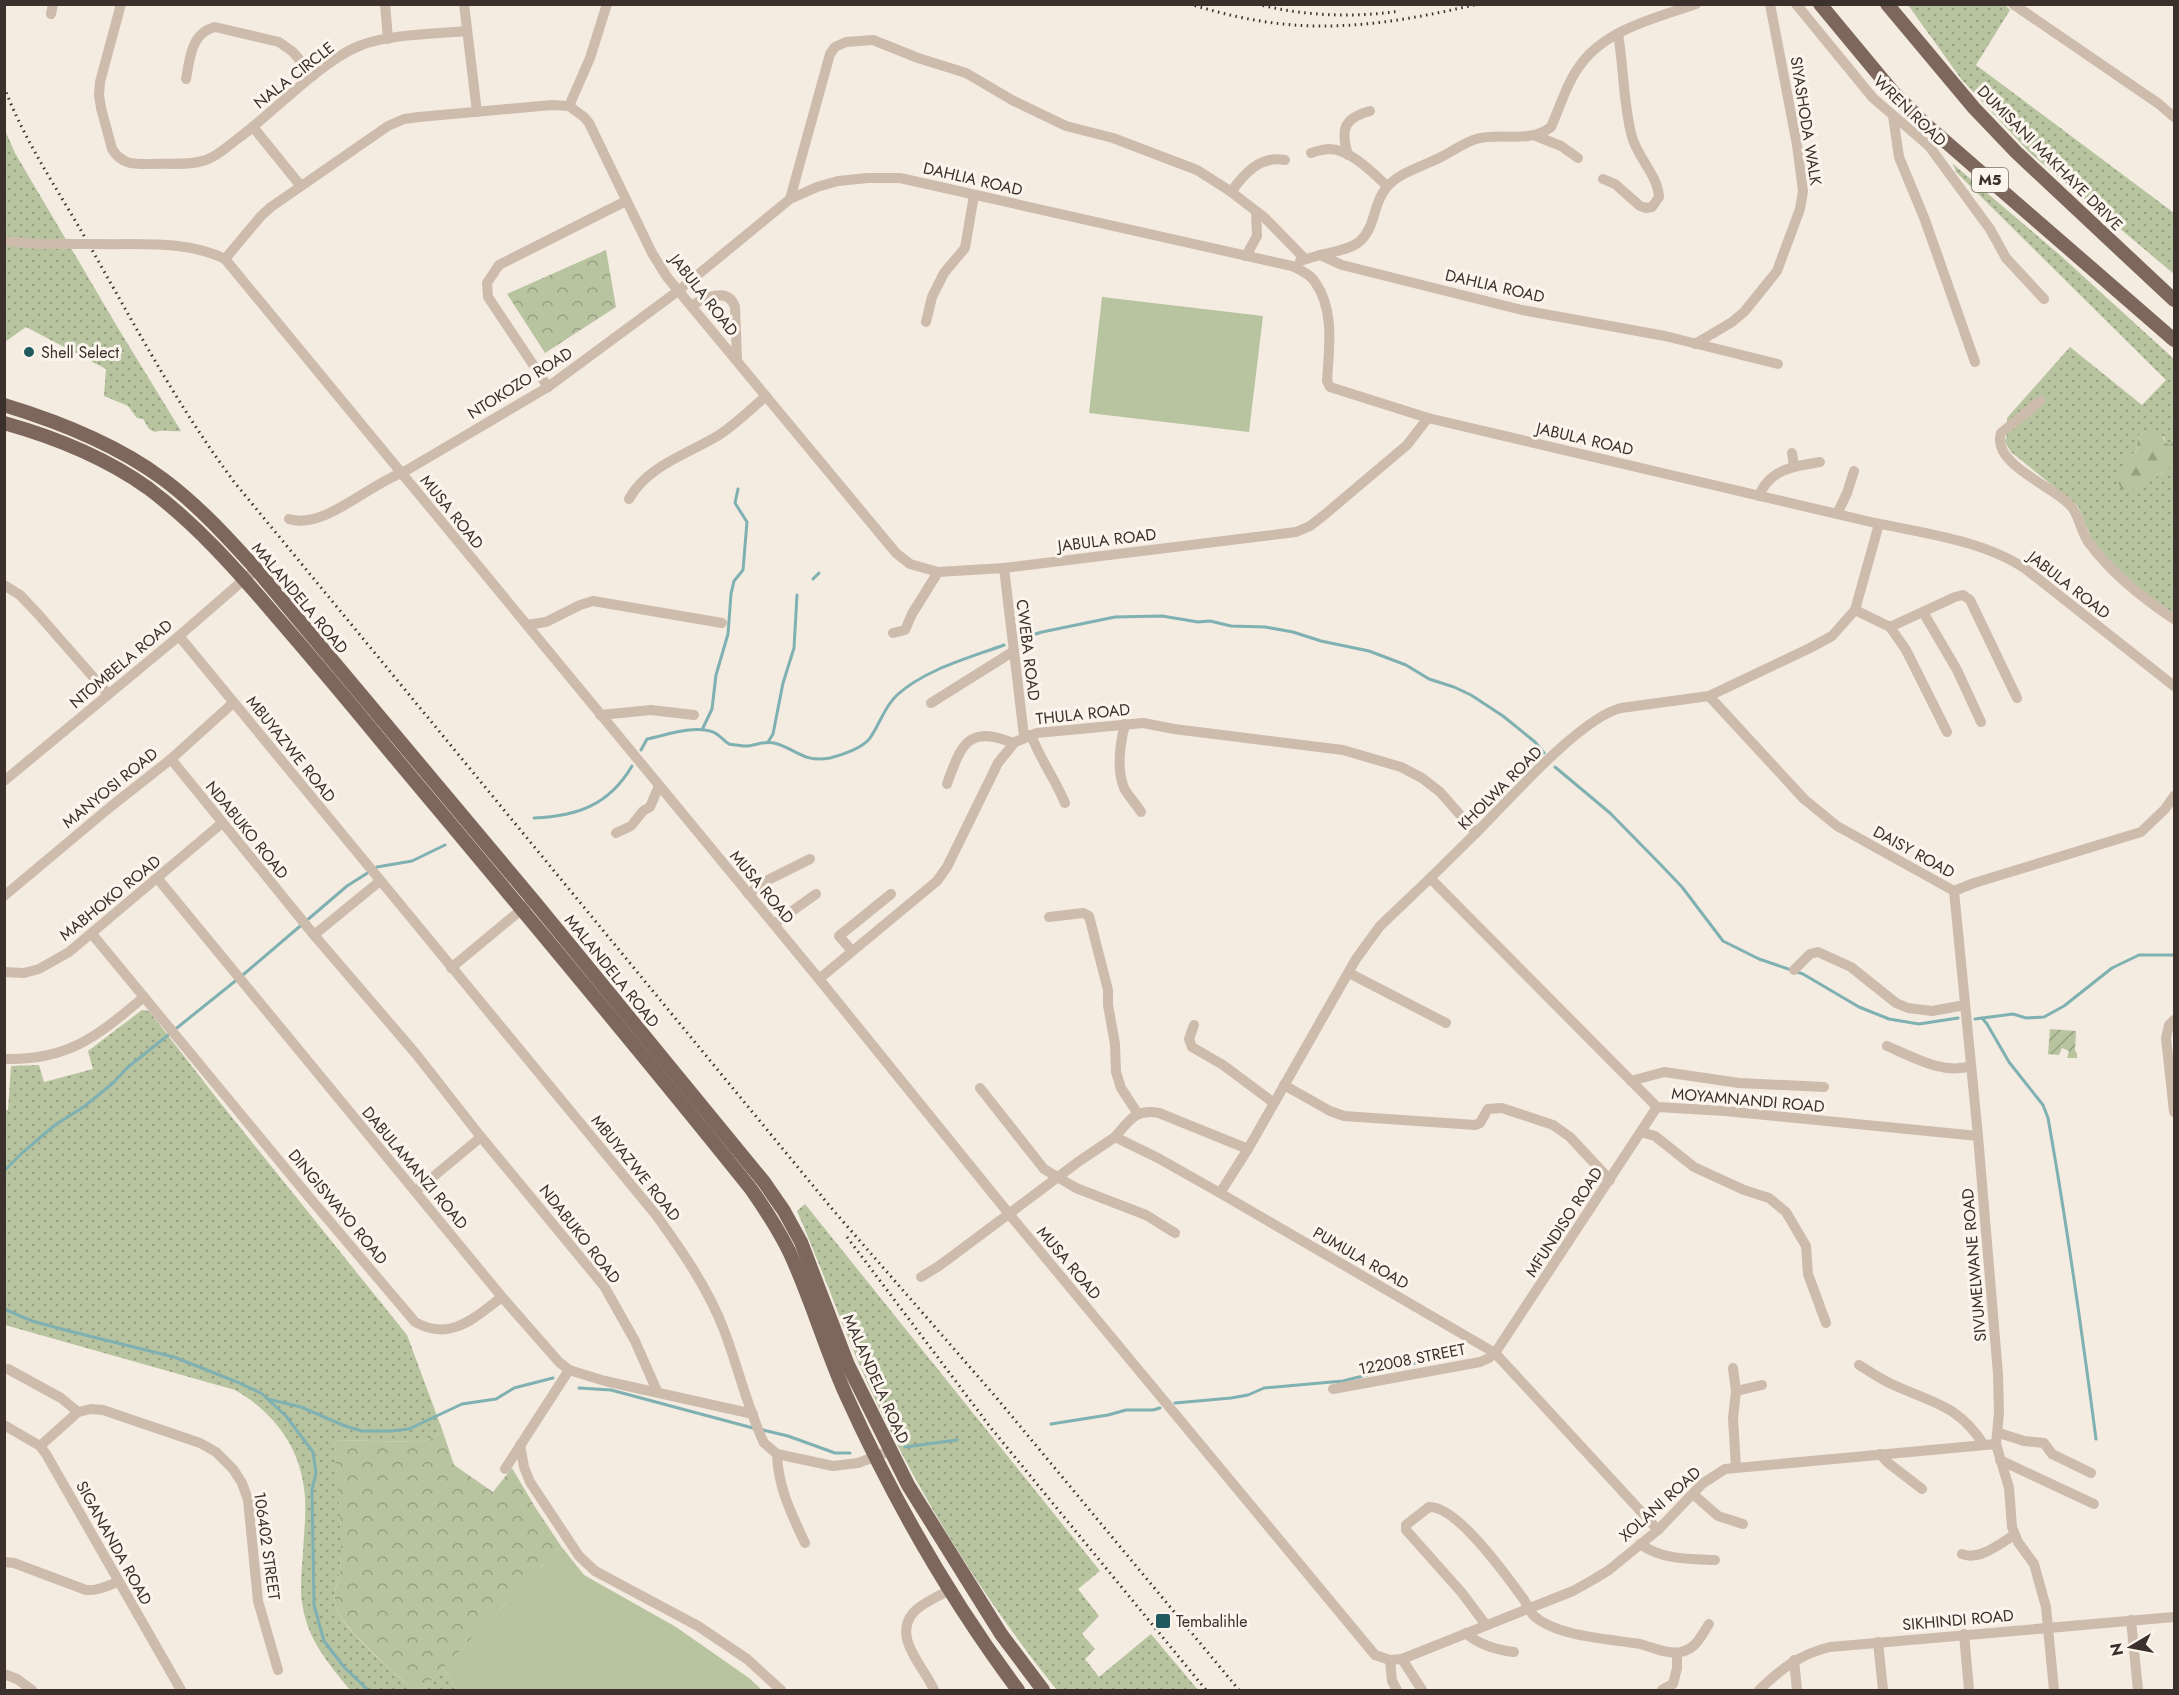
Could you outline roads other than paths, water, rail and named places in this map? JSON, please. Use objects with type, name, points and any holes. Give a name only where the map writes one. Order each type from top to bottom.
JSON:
[{"type":"main road","name":"M5","points":[[1820,4],[1893,92],[1923,122],[2175,340]]},
{"type":"main road","name":"DUMISANI MAKHAYE DRIVE","points":[[1887,4],[1974,108],[2016,152],[2175,300]]},
{"type":"main road","name":"MALANDELA ROAD","points":[[4,405],[34,414],[98,440],[128,456],[162,478],[208,517],[256,569],[527,905],[766,1211],[795,1265],[828,1352],[874,1456],[949,1590],[1018,1690]]},
{"type":"main road","name":"MALANDELA ROAD","points":[[4,423],[84,452],[146,487],[199,531],[244,579],[527,905],[764,1182],[779,1204],[808,1258],[848,1365],[908,1485],[1001,1634],[1043,1690]]},
{"type":"street","name":"NALA CIRCLE","points":[[121,4],[100,82],[99,95],[109,141],[116,156],[130,164],[199,162],[216,155],[254,127],[313,76],[345,53],[370,43],[467,31]]},
{"type":"street","points":[[385,4],[388,39]]},
{"type":"street","points":[[464,4],[477,112]]},
{"type":"street","points":[[4,241],[38,244],[179,246],[211,252],[225,259],[261,216],[300,185],[388,126],[404,119],[418,117],[552,105],[569,106],[590,58],[607,4]]},
{"type":"street","points":[[1292,266],[1304,258],[1348,248],[1360,241],[1372,219],[1382,190],[1403,174],[1473,140],[1506,135],[1529,138],[1551,127],[1581,64],[1602,41],[1647,20],[1696,4]]},
{"type":"street","name":"SIYASHODA WALK","points":[[1695,344],[1732,322],[1744,312],[1777,271],[1800,209],[1803,191],[1797,145],[1770,4]]},
{"type":"street","name":"WREN ROAD","points":[[1796,4],[1865,90],[1929,146],[1986,223],[2006,258],[2044,299]]},
{"type":"street","points":[[2013,4],[2175,117]]},
{"type":"street","points":[[186,79],[197,37],[215,27],[279,42],[293,52],[313,76]]},
{"type":"street","points":[[1603,179],[1615,184],[1640,206],[1646,208],[1652,207],[1659,197],[1659,190],[1640,157],[1632,137],[1618,34]]},
{"type":"street","points":[[790,199],[830,54],[836,47],[846,42],[873,40],[918,58],[966,73],[1012,100],[1066,126],[1113,138],[1197,170],[1232,192],[1304,258]]},
{"type":"street","name":"JABULA ROAD","points":[[569,106],[578,111],[589,123],[652,253],[667,277],[896,553],[910,564],[938,572],[1004,568],[1296,532],[1310,526],[1323,516],[1399,452],[1418,433],[1428,418],[1971,544],[2010,558],[2175,686]]},
{"type":"street","points":[[1348,155],[1344,143],[1347,124],[1354,115],[1370,111]]},
{"type":"street","points":[[1893,116],[1899,157],[1925,220],[1976,362]]},
{"type":"street","name":"NALA CIRCLE","points":[[254,127],[300,185]]},
{"type":"street","points":[[1536,136],[1561,146],[1578,158]]},
{"type":"street","points":[[1311,153],[1332,149],[1348,155],[1372,172],[1386,186]]},
{"type":"street","points":[[1232,192],[1251,168],[1274,159],[1285,160]]},
{"type":"street","name":"DAHLIA ROAD","points":[[678,291],[790,199],[838,181],[900,178],[1292,266],[1316,282],[1323,300],[1330,333],[1327,381],[1330,387],[1428,418]]},
{"type":"street","points":[[926,322],[932,297],[940,281],[965,248],[974,195]]},
{"type":"street","points":[[548,387],[488,297],[487,283],[499,265],[626,201]]},
{"type":"street","points":[[1246,256],[1257,236],[1256,212]]},
{"type":"street","name":"DAHLIA ROAD","points":[[1320,255],[1342,265],[1522,310],[1665,336],[1778,364]]},
{"type":"street","name":"MUSA ROAD","points":[[225,259],[774,924],[1010,1215],[1375,1655],[1390,1660]]},
{"type":"street","name":"NTOKOZO ROAD","points":[[289,519],[300,523],[320,516],[339,508],[387,478],[402,473],[548,387],[678,291]]},
{"type":"street","points":[[691,306],[706,297],[720,295],[733,301],[737,360]]},
{"type":"street","points":[[629,499],[636,486],[648,475],[720,434],[766,396]]},
{"type":"street","points":[[2040,401],[2001,433],[1999,442],[2005,454],[2014,466],[2043,483],[2071,505],[2088,542],[2123,583],[2175,619]]},
{"type":"street","points":[[1792,453],[1794,466]]},
{"type":"street","points":[[1759,496],[1763,485],[1778,472],[1794,466],[1820,462]]},
{"type":"street","points":[[1837,514],[1854,471]]},
{"type":"street","name":"KHOLWA ROAD","points":[[1220,1193],[1248,1149],[1366,943],[1380,926],[1564,747],[1610,710],[1709,696],[1825,640],[1844,625],[1856,610],[1879,524]]},
{"type":"street","name":"CWEBA ROAD","points":[[1004,568],[1014,651],[1028,735],[1058,785],[1065,803]]},
{"type":"street","name":"NTOMBELA ROAD","points":[[4,781],[256,569]]},
{"type":"street","points":[[893,633],[905,630],[912,614],[938,572]]},
{"type":"street","points":[[4,585],[20,596],[38,614],[108,694]]},
{"type":"street","points":[[1890,627],[1963,595],[1970,600],[2017,698]]},
{"type":"street","points":[[527,626],[546,622],[593,601],[722,623]]},
{"type":"street","points":[[1856,610],[1890,627],[1906,650],[1947,732]]},
{"type":"street","points":[[1923,612],[1958,670],[1981,722]]},
{"type":"street","name":"MBUYAZWE ROAD","points":[[179,636],[656,1215],[678,1245],[701,1281],[723,1328],[756,1424]]},
{"type":"street","points":[[931,703],[1014,651]]},
{"type":"street","name":"DAISY ROAD","points":[[1709,696],[1804,799],[1829,820],[1953,891],[2141,832],[2175,796]]},
{"type":"street","name":"MANYOSI ROAD","points":[[4,896],[171,759],[233,703]]},
{"type":"street","points":[[600,715],[651,710],[694,716]]},
{"type":"street","name":"THULA ROAD","points":[[819,979],[937,881],[947,867],[998,763],[1013,743],[1028,735],[1143,723],[1343,750],[1401,767],[1422,778],[1440,792],[1476,833]]},
{"type":"street","points":[[1125,724],[1119,755],[1122,780],[1127,792],[1141,812]]},
{"type":"street","points":[[947,784],[962,747],[973,739],[987,735],[1013,743]]},
{"type":"street","name":"NDABUKO ROAD","points":[[171,759],[311,932],[416,1054],[604,1286],[635,1341],[657,1391]]},
{"type":"street","points":[[616,833],[631,826],[643,811],[650,807],[659,786]]},
{"type":"street","name":"MABHOKO ROAD","points":[[4,972],[24,973],[50,964],[92,934],[222,823]]},
{"type":"street","points":[[748,894],[768,880],[810,859]]},
{"type":"street","points":[[311,932],[374,874]]},
{"type":"street","name":"MOYAMNANDI ROAD","points":[[1430,878],[1657,1107],[1725,1111],[1978,1136]]},
{"type":"street","name":"DABULAMANZI ROAD","points":[[158,879],[550,1353],[569,1370],[605,1381],[657,1391],[756,1424]]},
{"type":"street","name":"SIVUMELWANE ROAD","points":[[1953,891],[1978,1136],[1998,1374],[1997,1438],[2000,1460],[2009,1488],[2014,1535],[2034,1564],[2046,1607],[2054,1690]]},
{"type":"street","points":[[774,924],[816,894]]},
{"type":"street","points":[[852,951],[839,936],[891,894]]},
{"type":"street","points":[[451,968],[527,905]]},
{"type":"street","points":[[1049,917],[1083,913],[1089,916],[1107,986],[1115,1044],[1116,1072],[1121,1088],[1138,1114]]},
{"type":"street","points":[[4,1059],[39,1057],[71,1049],[105,1029],[144,998],[92,934]]},
{"type":"street","points":[[1794,970],[1810,954],[1818,952],[1851,968],[1896,1003],[1908,1008],[1932,1011],[1965,1005]]},
{"type":"street","points":[[1349,974],[1446,1023]]},
{"type":"street","name":"DINGISWAYO ROAD","points":[[144,998],[415,1322],[435,1330],[458,1327],[502,1297]]},
{"type":"street","points":[[2175,1020],[2169,1025],[2166,1038],[2175,1112]]},
{"type":"street","points":[[1194,1024],[1189,1038],[1192,1047],[1223,1065],[1274,1103]]},
{"type":"street","points":[[1887,1046],[1943,1068],[1960,1070],[1971,1066]]},
{"type":"street","points":[[1631,1081],[1664,1072],[1739,1083],[1824,1087]]},
{"type":"street","points":[[1284,1085],[1330,1111],[1344,1116],[1475,1125],[1480,1123],[1488,1109],[1502,1108],[1553,1125],[1570,1137],[1610,1180]]},
{"type":"street","points":[[980,1088],[1044,1169],[1076,1188],[1146,1215],[1175,1233]]},
{"type":"street","name":"MFUNDISO ROAD","points":[[1495,1353],[1657,1107]]},
{"type":"street","points":[[921,1276],[939,1266],[1010,1215],[1084,1157],[1115,1137],[1133,1116],[1138,1114],[1150,1111],[1159,1113],[1248,1149]]},
{"type":"street","points":[[1641,1132],[1655,1136],[1694,1167],[1744,1190],[1769,1198],[1786,1212],[1806,1246],[1809,1274],[1826,1323]]},
{"type":"street","points":[[416,1191],[481,1137]]},
{"type":"street","name":"PUMULA ROAD","points":[[1115,1137],[1220,1193],[1495,1353],[1658,1530]]},
{"type":"street","name":"122008 STREET","points":[[1333,1389],[1480,1362],[1495,1353]]},
{"type":"street","points":[[1859,1365],[1894,1386],[1940,1404],[1963,1418],[1984,1445]]},
{"type":"street","points":[[1733,1368],[1736,1391],[1733,1418],[1736,1467]]},
{"type":"street","points":[[8,1370],[61,1398],[78,1412],[40,1446]]},
{"type":"street","points":[[505,1469],[569,1370]]},
{"type":"street","points":[[1736,1391],[1762,1385]]},
{"type":"street","name":"106402 STREET","points":[[78,1412],[91,1409],[103,1410],[200,1443],[216,1452],[233,1469],[242,1483],[248,1500],[258,1601],[278,1670]]},
{"type":"street","points":[[756,1424],[764,1443],[777,1454],[833,1466],[858,1463],[890,1451]]},
{"type":"street","name":"SIGANANDA ROAD","points":[[4,1425],[40,1446],[54,1466],[181,1690]]},
{"type":"street","points":[[1997,1438],[2044,1443],[2052,1454],[2091,1473]]},
{"type":"street","name":"XOLANI ROAD","points":[[1402,1659],[1573,1591],[1596,1578],[1658,1530],[1693,1494],[1714,1475],[1725,1469],[1984,1445],[1997,1438]]},
{"type":"street","points":[[520,1445],[524,1467],[530,1482],[579,1556],[595,1571],[698,1626],[747,1659],[781,1690]]},
{"type":"street","points":[[777,1454],[777,1473],[780,1485],[805,1543]]},
{"type":"street","points":[[1880,1454],[1922,1489]]},
{"type":"street","points":[[2000,1460],[2094,1504]]},
{"type":"street","points":[[1693,1494],[1718,1516],[1743,1524]]},
{"type":"street","points":[[1486,1625],[1462,1593],[1406,1530],[1406,1525],[1429,1507],[1443,1509],[1453,1516],[1482,1547],[1524,1600],[1532,1614],[1541,1621],[1564,1630],[1600,1639],[1639,1644],[1677,1653],[1697,1644],[1708,1624]]},
{"type":"street","points":[[1962,1554],[1968,1557],[1980,1554],[2014,1535]]},
{"type":"street","points":[[1640,1544],[1652,1552],[1666,1556],[1715,1560]]},
{"type":"street","points":[[4,1562],[14,1563],[86,1590],[93,1591],[118,1582]]},
{"type":"street","points":[[934,1690],[910,1649],[906,1638],[907,1628],[914,1611],[949,1590]]},
{"type":"street","name":"SIKHINDI ROAD","points":[[1759,1690],[1794,1660],[1830,1647],[2175,1617]]},
{"type":"street","points":[[2131,1620],[2138,1690]]},
{"type":"street","points":[[1466,1633],[1473,1640],[1489,1647],[1514,1652]]},
{"type":"street","points":[[1964,1634],[1969,1690]]},
{"type":"street","points":[[1878,1642],[1883,1690]]},
{"type":"street","points":[[1662,1690],[1673,1684],[1677,1668],[1677,1653]]},
{"type":"street","points":[[1396,1690],[1392,1681],[1390,1660],[1402,1659],[1422,1690]]},
{"type":"street","points":[[1794,1660],[1797,1690]]},
{"type":"street","points":[[4,1674],[17,1679],[32,1690]]},
{"type":"waterway","points":[[702,730],[712,709],[716,675],[728,634],[734,581],[743,570],[747,522],[735,503],[738,489]]},
{"type":"waterway","points":[[813,579],[819,573]]},
{"type":"waterway","points":[[768,742],[773,734],[783,683],[794,648],[797,595]]},
{"type":"waterway","points":[[1020,639],[1042,632],[1115,617],[1162,616],[1293,632],[1321,641],[1369,651],[1406,665],[1429,679],[1471,695],[1503,716],[1535,742],[1544,753]]},
{"type":"waterway","points":[[641,750],[647,739],[679,732],[703,730],[716,733],[730,744],[747,746],[770,742],[813,759],[835,757],[867,742],[885,710],[908,686],[948,665],[1004,645]]},
{"type":"waterway","points":[[534,818],[565,815],[591,806],[613,790],[632,766]]},
{"type":"waterway","points":[[1555,767],[1610,813],[1662,866],[1682,887],[1723,941],[1759,959],[1803,974],[1859,1007],[1889,1019],[1919,1024],[1958,1018]]},
{"type":"waterway","points":[[4,1171],[55,1125],[85,1106],[127,1068],[244,974],[347,886],[377,867],[412,861],[445,845]]},
{"type":"waterway","points":[[1975,1019],[2013,1014],[2026,1018],[2044,1017],[2064,1006],[2112,968],[2139,955],[2174,955]]},
{"type":"waterway","points":[[1982,1018],[2009,1062],[2043,1105],[2048,1118],[2074,1278],[2096,1439]]},
{"type":"waterway","points":[[4,1309],[32,1321],[174,1357],[261,1393],[286,1416],[313,1452],[316,1473],[312,1489],[314,1605],[324,1641],[344,1667],[368,1690]]},
{"type":"waterway","points":[[1175,1403],[1231,1398],[1248,1395],[1264,1388],[1343,1381],[1419,1362]]},
{"type":"waterway","points":[[268,1399],[301,1407],[362,1431],[391,1431],[409,1429],[462,1404],[496,1399],[514,1388],[553,1378]]},
{"type":"waterway","points":[[579,1388],[611,1390],[753,1428]]},
{"type":"waterway","points":[[1051,1424],[1126,1410],[1160,1408]]},
{"type":"waterway","points":[[763,1430],[788,1436],[835,1453],[850,1453]]},
{"type":"waterway","points":[[905,1447],[957,1440]]},
{"type":"railway","points":[[1189,4],[1259,21],[1308,26],[1357,25],[1406,19],[1478,4]]},
{"type":"railway","points":[[1257,4],[1328,15],[1364,15],[1400,11]]},
{"type":"railway","points":[[4,87],[32,146],[157,365],[194,425],[235,483],[833,1210],[995,1396],[1239,1690]]},
{"type":"railway","points":[[847,1237],[991,1428],[1206,1690]]},
{"type":"place","name":"Shell Select","points":[[29,352]]},
{"type":"place","name":"Tembalihle","points":[[1163,1621]]}]
